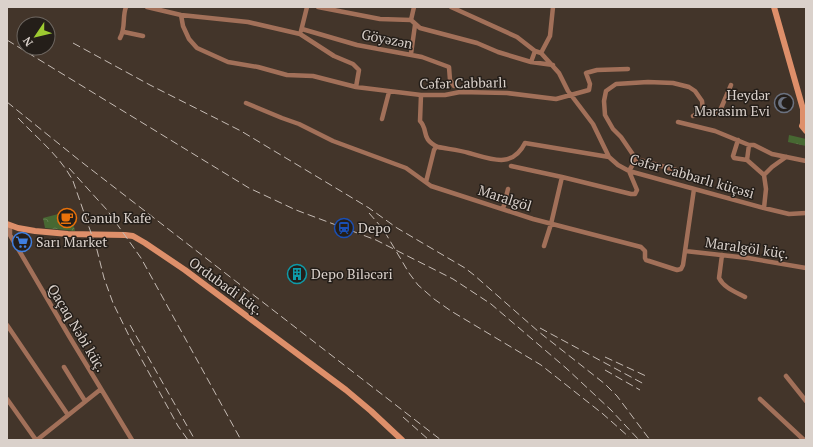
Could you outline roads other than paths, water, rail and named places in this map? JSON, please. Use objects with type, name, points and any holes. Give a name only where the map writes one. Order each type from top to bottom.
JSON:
[{"type":"main road","points":[[774,7],[805,110],[803,128],[806,131]]},
{"type":"main road","name":"Ordubadi küç.","points":[[9,225],[28,230],[68,234],[129,235],[145,242],[196,278],[346,390],[402,440]]},
{"type":"street","points":[[120,38],[124,32],[124,16],[126,7]]},
{"type":"street","points":[[146,7],[181,15],[248,22],[301,32],[334,56],[353,64],[359,70],[356,87]]},
{"type":"street","points":[[301,32],[307,7]]},
{"type":"street","name":"Göyəzən","points":[[318,7],[380,19],[411,20],[414,7]]},
{"type":"street","name":"Cəfər Cabbarlı küçəsi","points":[[452,7],[517,37],[535,51],[541,53],[559,73],[571,95],[593,124],[609,157],[618,165],[629,171],[764,208],[789,214],[806,213]]},
{"type":"street","points":[[541,53],[550,36],[553,7]]},
{"type":"street","name":"Cəfər Cabbarlı","points":[[181,15],[183,26],[189,39],[197,48],[228,62],[258,67],[287,75],[313,76],[356,87],[389,92],[421,95],[445,95],[460,92],[500,92],[556,98],[589,90],[590,84],[586,73],[596,70],[628,69]]},
{"type":"street","points":[[411,20],[420,28],[477,43],[498,52],[530,62],[553,65]]},
{"type":"street","points":[[411,54],[415,25]]},
{"type":"street","points":[[124,32],[143,36]]},
{"type":"street","name":"Göyəzən","points":[[301,32],[357,45],[422,56],[449,67],[450,80],[454,86]]},
{"type":"street","points":[[530,62],[535,51]]},
{"type":"street","points":[[676,170],[636,159],[621,137],[613,129],[605,115],[604,101],[606,91],[616,84],[648,82],[673,83],[689,87],[695,91],[702,101],[703,111]]},
{"type":"street","points":[[693,116],[703,111],[716,115],[731,85]]},
{"type":"street","points":[[382,119],[389,92]]},
{"type":"street","points":[[421,95],[420,121],[423,126],[425,136],[431,144],[438,147],[469,152],[491,160],[514,157],[520,152],[524,143],[609,157]]},
{"type":"street","name":"Maralgöl","points":[[246,103],[299,124],[334,141],[406,168],[431,186],[551,224],[641,248],[645,252],[646,260],[677,270],[681,269],[683,265],[694,189]]},
{"type":"street","points":[[678,122],[715,131],[749,145],[754,145],[772,154],[806,161]]},
{"type":"street","points":[[738,140],[733,156],[734,158],[747,160],[764,175],[766,189],[764,208]]},
{"type":"street","points":[[747,160],[749,145]]},
{"type":"street","points":[[426,182],[434,150],[438,147]]},
{"type":"street","points":[[764,175],[786,157]]},
{"type":"street","points":[[511,166],[635,194],[637,190],[629,171],[636,159]]},
{"type":"street","points":[[544,246],[551,224],[562,177]]},
{"type":"street","points":[[504,209],[508,189]]},
{"type":"street","name":"Qaçaq Nəbi küç.","points":[[9,225],[10,235],[132,440]]},
{"type":"street","name":"Maralgöl küç.","points":[[685,252],[748,258],[806,268]]},
{"type":"street","points":[[722,255],[719,278],[724,286],[745,297]]},
{"type":"street","points":[[7,325],[68,415]]},
{"type":"street","points":[[64,367],[85,402]]},
{"type":"street","points":[[786,376],[806,401]]},
{"type":"street","points":[[7,399],[37,440],[101,389]]},
{"type":"street","points":[[760,399],[804,440]]},
{"type":"railway","points":[[7,40],[249,188],[296,210],[376,240],[453,279],[491,304],[566,368],[611,410],[639,440]]},
{"type":"railway","points":[[73,43],[150,85],[241,131],[369,208],[397,228],[465,268],[539,332],[605,384],[617,396],[650,440]]},
{"type":"railway","points":[[7,102],[79,160],[441,440]]},
{"type":"railway","points":[[18,118],[62,163],[73,181],[97,250],[104,278],[113,303],[131,340],[178,426],[188,440]]},
{"type":"railway","points":[[69,168],[107,210],[141,258],[241,440]]},
{"type":"railway","points":[[369,213],[383,229],[409,273],[418,285],[434,299],[451,311],[541,365],[603,414],[629,437]]},
{"type":"railway","points":[[130,325],[195,440]]},
{"type":"railway","points":[[540,328],[644,384]]},
{"type":"railway","points":[[605,357],[646,376]]},
{"type":"railway","points":[[605,370],[640,390]]},
{"type":"railway","points":[[403,417],[429,440]]},
{"type":"place","name":"Heydər Mərasim Evi","points":[[784,103]]},
{"type":"place","name":"Cənub Kafe","points":[[67,218]]},
{"type":"place","name":"Depo","points":[[344,228]]},
{"type":"place","name":"Sarı Market","points":[[22,242]]},
{"type":"place","name":"Depo Biləcəri","points":[[297,274]]}]
